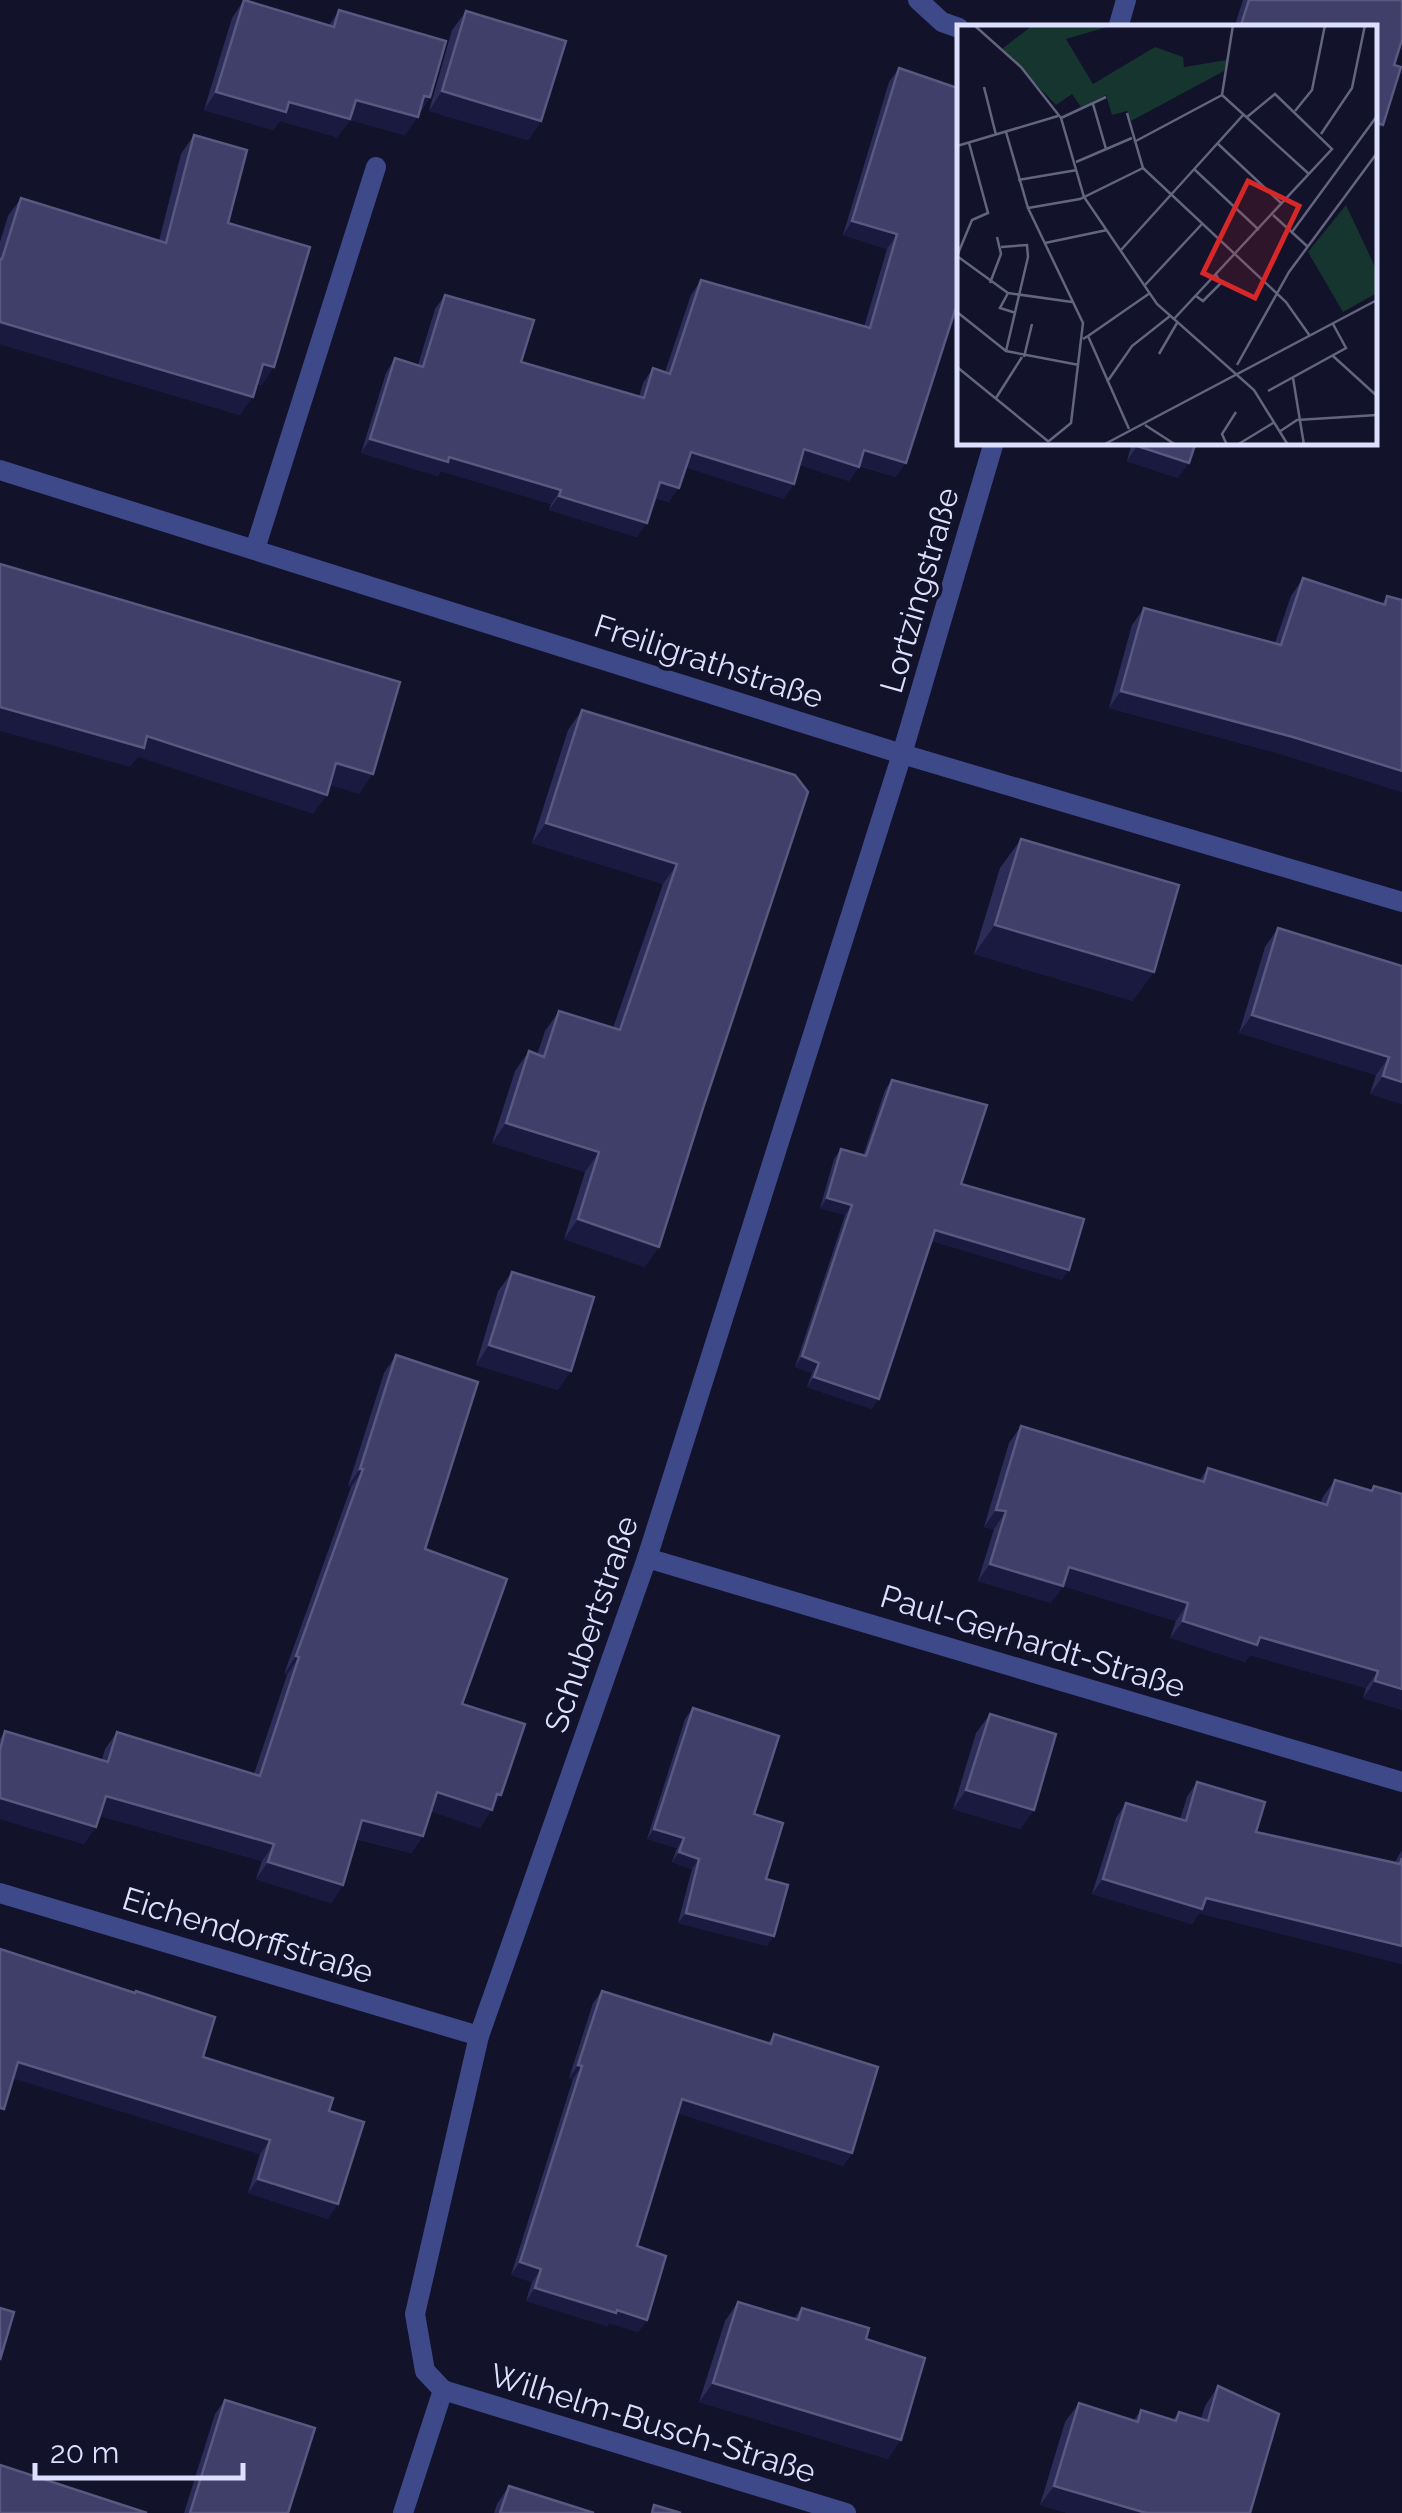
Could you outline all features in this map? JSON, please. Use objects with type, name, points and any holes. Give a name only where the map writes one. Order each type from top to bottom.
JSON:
[{"type":"street","points":[[918,0],[942,22],[957,27]]},
{"type":"street","points":[[1119,25],[1126,0]]},
{"type":"street","points":[[255,549],[376,167]]},
{"type":"street","name":"Lortzingstraße","points":[[902,754],[993,445]]},
{"type":"street","name":"Freiligrathstraße","points":[[0,470],[902,754],[1402,902]]},
{"type":"street","name":"Schubertstraße","points":[[443,2390],[426,2371],[415,2314],[479,2036],[647,1558],[902,754]]},
{"type":"street","name":"Paul-Gerhardt-Straße","points":[[647,1558],[1402,1782]]},
{"type":"street","name":"Eichendorffstraße","points":[[0,1892],[479,2036]]},
{"type":"street","points":[[403,2513],[443,2390]]},
{"type":"street","name":"Wilhelm-Busch-Straße","points":[[443,2390],[846,2513]]},
{"type":"building","points":[[244,0],[334,27],[339,10],[446,41],[430,97],[424,96],[418,117],[356,100],[350,119],[289,102],[286,112],[216,92]]},
{"type":"building","points":[[1249,0],[1402,0],[1402,40],[1394,65],[1401,67],[1383,125],[1377,123],[1377,25],[1241,25]]},
{"type":"building","points":[[466,11],[566,41],[541,121],[442,91]]},
{"type":"building","points":[[899,68],[957,88],[957,304],[906,463],[864,450],[859,467],[804,449],[794,484],[691,452],[679,488],[660,482],[647,523],[559,496],[561,490],[370,439],[395,358],[423,367],[445,295],[534,320],[521,362],[644,398],[653,368],[670,374],[701,280],[870,328],[897,234],[852,221]]},
{"type":"building","points":[[194,135],[247,150],[228,223],[310,247],[274,367],[263,364],[253,397],[0,322],[0,259],[21,198],[166,243]]},
{"type":"building","points":[[1137,445],[1195,445],[1189,463]]},
{"type":"building","points":[[0,564],[400,682],[373,774],[336,763],[327,795],[147,736],[144,748],[0,707]]},
{"type":"building","points":[[1303,578],[1385,605],[1387,596],[1402,600],[1402,771],[1121,691],[1144,608],[1281,645]]},
{"type":"building","points":[[582,710],[795,775],[808,792],[659,1247],[578,1219],[599,1152],[506,1123],[529,1051],[544,1057],[559,1011],[620,1030],[677,864],[546,823]]},
{"type":"building","points":[[1021,839],[1179,885],[1154,972],[995,925]]},
{"type":"building","points":[[1278,928],[1402,966],[1402,1082],[1383,1076],[1389,1057],[1252,1015]]},
{"type":"building","points":[[892,1080],[987,1105],[961,1184],[1084,1219],[1069,1270],[935,1230],[879,1399],[814,1377],[819,1363],[802,1356],[852,1205],[827,1198],[841,1149],[866,1156]]},
{"type":"building","points":[[512,1272],[594,1297],[571,1371],[489,1345]]},
{"type":"building","points":[[396,1355],[478,1382],[425,1549],[507,1579],[462,1704],[525,1724],[501,1795],[497,1794],[492,1810],[437,1792],[423,1836],[362,1820],[343,1885],[268,1862],[274,1844],[106,1796],[96,1827],[0,1798],[0,1750],[5,1731],[108,1762],[117,1732],[260,1776],[299,1657],[296,1656],[363,1469]]},
{"type":"building","points":[[1021,1426],[1204,1482],[1208,1468],[1327,1505],[1335,1480],[1372,1491],[1374,1486],[1402,1494],[1402,1689],[1375,1681],[1378,1671],[1260,1637],[1257,1645],[1183,1621],[1188,1603],[1069,1567],[1063,1586],[990,1564],[1006,1511],[996,1510]]},
{"type":"building","points":[[693,1708],[779,1736],[754,1814],[783,1823],[766,1879],[788,1885],[774,1936],[686,1913],[699,1859],[679,1852],[684,1838],[654,1829]]},
{"type":"building","points":[[990,1714],[1056,1734],[1034,1810],[966,1790]]},
{"type":"building","points":[[1197,1782],[1265,1802],[1256,1832],[1400,1864],[1402,1858],[1402,1946],[1206,1898],[1202,1909],[1103,1879],[1126,1803],[1186,1821]]},
{"type":"building","points":[[0,1949],[215,2017],[203,2057],[333,2098],[329,2111],[364,2122],[338,2204],[258,2179],[270,2140],[18,2062],[4,2109],[0,2108]]},
{"type":"building","points":[[602,1991],[771,2044],[774,2034],[878,2067],[852,2153],[682,2099],[637,2246],[666,2256],[647,2320],[535,2288],[541,2269],[520,2262]]},
{"type":"building","points":[[738,2302],[798,2320],[802,2308],[869,2328],[866,2339],[925,2358],[901,2440],[713,2383]]},
{"type":"building","points":[[0,2308],[14,2312],[0,2360]]},
{"type":"building","points":[[1218,2386],[1279,2414],[1250,2513],[1146,2513],[1054,2486],[1079,2403],[1138,2422],[1141,2410],[1176,2421],[1179,2412],[1208,2421]]},
{"type":"building","points":[[225,2400],[315,2428],[288,2513],[190,2513]]},
{"type":"building","points":[[0,2465],[147,2513],[0,2513]]},
{"type":"building","points":[[509,2486],[594,2513],[500,2513]]},
{"type":"building","points":[[654,2505],[681,2513],[652,2513]]}]
